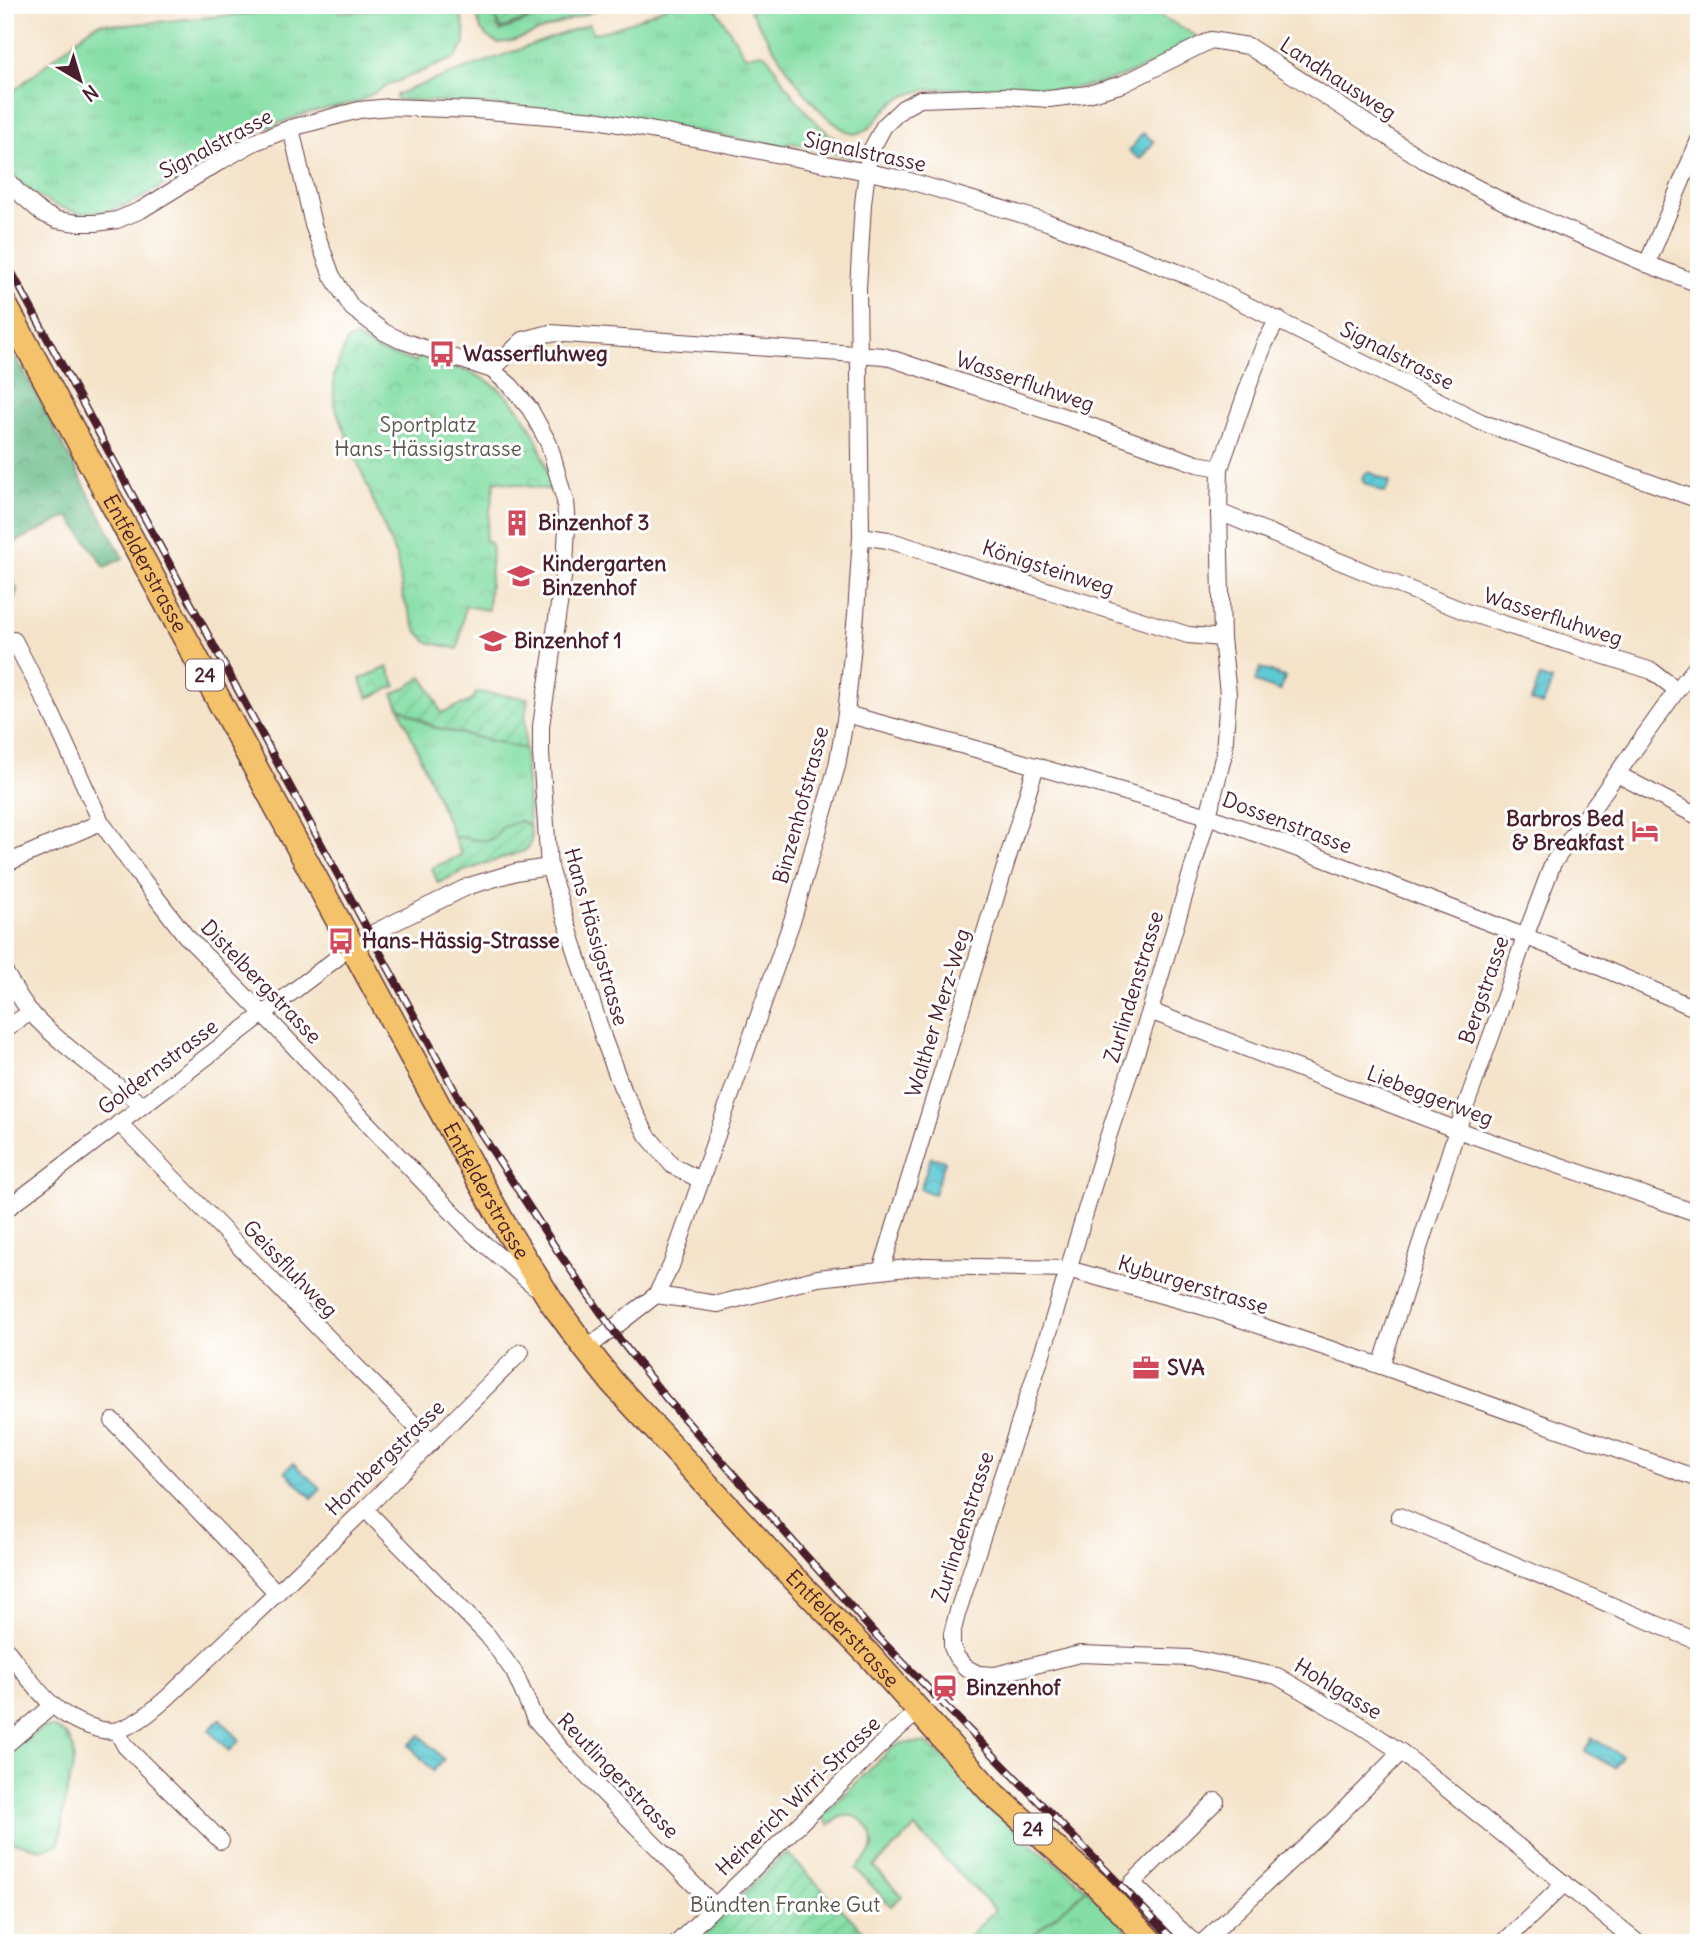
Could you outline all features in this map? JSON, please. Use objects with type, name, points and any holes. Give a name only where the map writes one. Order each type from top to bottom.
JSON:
[{"type":"main road","name":"Entfelderstrasse","points":[[5,305],[457,1140],[549,1299],[586,1349],[671,1447],[868,1654],[993,1794],[1096,1884],[1152,1943]]},
{"type":"street","name":"Landhausweg","points":[[868,172],[869,155],[884,126],[903,108],[920,99],[1005,96],[1049,99],[1088,94],[1123,83],[1212,40],[1230,42],[1248,46],[1437,167],[1510,205],[1699,284]]},
{"type":"street","name":"Signalstrasse","points":[[5,178],[42,213],[57,220],[77,223],[117,220],[141,210],[244,148],[291,128],[359,110],[390,107],[475,110],[596,120],[903,179],[1047,222],[1193,278],[1481,422],[1699,500]]},
{"type":"street","name":"Hans Hässigstrasse","points":[[291,128],[313,225],[332,276],[352,308],[384,332],[400,340],[492,370],[511,386],[530,409],[549,444],[565,501],[567,527],[565,564],[541,726],[549,867],[622,1088],[647,1135],[673,1166],[700,1180]]},
{"type":"street","points":[[1647,264],[1699,140]]},
{"type":"street","name":"Binzenhofstrasse","points":[[586,1349],[656,1295],[671,1266],[794,915],[837,766],[846,714],[856,614],[860,536],[858,288],[863,204],[868,172]]},
{"type":"street","name":"Zurlindenstrasse","points":[[956,1656],[951,1634],[1150,1011],[1224,754],[1228,694],[1222,638],[1220,468],[1253,373],[1278,319]]},
{"type":"street","name":"Wasserfluhweg","points":[[492,370],[523,340],[550,332],[884,356],[1197,464],[1220,468]]},
{"type":"street","name":"Wasserfluhweg","points":[[1219,512],[1469,613],[1652,671],[1677,690]]},
{"type":"street","name":"Königsteinweg","points":[[860,536],[888,540],[1188,635],[1222,638]]},
{"type":"street","name":"Distelbergstrasse","points":[[14,640],[51,712],[101,822],[186,935],[474,1235],[549,1299]]},
{"type":"street","name":"Bergstrasse","points":[[1381,1366],[1457,1130],[1553,863],[1677,690],[1699,664]]},
{"type":"street","name":"Dossenstrasse","points":[[846,714],[1208,816],[1565,952],[1699,1010]]},
{"type":"street","name":"Walther Merz-Weg","points":[[881,1271],[1036,766]]},
{"type":"street","points":[[1617,774],[1699,817]]},
{"type":"street","points":[[5,864],[101,822]]},
{"type":"street","points":[[375,932],[469,886],[549,867]]},
{"type":"street","name":"Goldernstrasse","points":[[5,1210],[337,958]]},
{"type":"street","points":[[5,972],[31,1013],[142,1105]]},
{"type":"street","name":"Liebeggerweg","points":[[1150,1011],[1457,1130],[1699,1214]]},
{"type":"street","points":[[5,1029],[31,1013]]},
{"type":"street","name":"Geissfluhweg","points":[[119,1123],[324,1336],[432,1441]]},
{"type":"street","name":"Kyburgerstrasse","points":[[656,1295],[718,1304],[818,1278],[925,1266],[1068,1269],[1200,1306],[1381,1366],[1699,1479]]},
{"type":"street","name":"Hombergstrasse","points":[[117,1731],[144,1718],[168,1697],[365,1508],[521,1352]]},
{"type":"street","points":[[113,1420],[276,1592]]},
{"type":"street","name":"Reutlingerstrasse","points":[[365,1508],[488,1636],[514,1672],[535,1718],[559,1747],[715,1906]]},
{"type":"street","points":[[1399,1516],[1699,1642]]},
{"type":"street","points":[[5,1648],[52,1706],[80,1724],[104,1731],[117,1731],[125,1746],[220,1841]]},
{"type":"street","name":"Hohlgasse","points":[[956,1656],[965,1667],[978,1674],[995,1675],[1080,1654],[1189,1658],[1277,1676],[1401,1752],[1638,1943]]},
{"type":"street","points":[[5,1746],[52,1706]]},
{"type":"street","name":"Heinerich Wirri-Strasse","points":[[677,1943],[894,1732],[919,1711]]},
{"type":"street","points":[[1202,1943],[1334,1820],[1401,1752]]},
{"type":"street","points":[[1196,1943],[1132,1883],[1216,1801]]},
{"type":"street","points":[[1503,1943],[1566,1883]]},
{"type":"green space","points":[[418,5],[454,5],[460,14],[465,34],[465,44],[455,58],[388,85],[358,102],[307,113],[237,139],[145,196],[124,206],[103,212],[80,213],[54,205],[33,193],[5,164],[5,98],[100,23],[125,25],[330,6],[342,12]]},
{"type":"green space","points":[[474,5],[490,5],[500,31],[570,5],[593,5],[594,11],[512,41],[498,43],[481,30]]},
{"type":"green space","points":[[492,5],[564,5],[500,29]]},
{"type":"green space","points":[[670,5],[714,5],[745,56],[762,53],[768,57],[803,107],[820,126],[845,146],[852,156],[788,142],[786,148],[593,115],[396,98],[396,95],[410,89],[589,24],[593,33],[603,31],[632,22]]},
{"type":"green space","points":[[763,5],[1141,5],[1199,40],[1198,43],[1136,71],[1089,86],[1048,90],[932,89],[917,92],[888,106],[868,128],[853,134],[823,113],[795,80],[750,11]]},
{"type":"green space","points":[[5,336],[123,558],[105,567],[69,516],[5,547]]},
{"type":"green space","name":"Sportplatz Hans-Hässigstrasse","points":[[355,337],[379,351],[415,362],[419,355],[469,372],[492,384],[518,408],[543,455],[552,490],[495,481],[485,541],[490,543],[492,550],[488,610],[465,606],[458,649],[427,642],[416,629],[403,597],[397,559],[334,404],[334,374],[347,341]]},
{"type":"green space","points":[[5,564],[17,590],[11,609],[5,612]]},
{"type":"green space","points":[[388,667],[396,686],[368,698],[360,679]]},
{"type":"green space","points":[[422,677],[441,713],[471,701],[477,692],[528,698],[525,749],[434,727],[399,707],[393,694]]},
{"type":"green space","points":[[399,707],[432,727],[525,749],[529,825],[519,821],[496,837],[482,842],[454,837]]},
{"type":"green space","points":[[520,821],[529,825],[531,836],[531,843],[524,851],[461,872],[438,883],[432,868],[461,855],[454,837],[489,839],[496,837],[501,828]]},
{"type":"green space","points":[[52,1727],[69,1738],[74,1758],[58,1845],[42,1849],[9,1841],[5,1835],[5,1755],[42,1728]]},
{"type":"green space","points":[[902,1743],[926,1743],[1024,1839],[1087,1889],[1023,1943],[970,1943],[966,1939],[995,1910],[915,1828],[874,1867],[902,1896],[891,1906],[856,1869],[871,1852],[873,1844],[870,1830],[860,1819],[853,1816],[838,1818],[829,1825],[821,1817],[892,1748]]},
{"type":"green space","name":"Bündten Franke Gut","points":[[786,1852],[875,1943],[692,1943]]},
{"type":"green space","points":[[1087,1889],[1140,1943],[1023,1943]]},
{"type":"water","points":[[1143,133],[1154,142],[1140,159],[1129,151]]},
{"type":"water","points":[[1369,472],[1390,482],[1385,493],[1364,483],[1364,474]]},
{"type":"water","points":[[1260,668],[1285,677],[1280,691],[1255,682]]},
{"type":"water","points":[[1540,677],[1552,681],[1543,705],[1531,701]]},
{"type":"water","points":[[931,1157],[945,1161],[934,1194],[920,1189]]},
{"type":"water","points":[[293,1463],[321,1489],[312,1498],[285,1472]]},
{"type":"water","points":[[220,1719],[240,1740],[229,1751],[209,1730]]},
{"type":"water","points":[[420,1735],[444,1760],[433,1771],[409,1745]]},
{"type":"water","points":[[1592,1738],[1622,1756],[1615,1768],[1585,1751]]},
{"type":"railway","points":[[5,260],[462,1104],[559,1253],[620,1340],[666,1398],[876,1635],[1177,1943]]},
{"type":"place","name":"Wasserfluhweg","points":[[442,354]]},
{"type":"place","name":"Binzenhof 3","points":[[517,523]]},
{"type":"place","name":"Kindergarten Binzenhof","points":[[521,576]]},
{"type":"place","name":"Binzenhof 1","points":[[493,641]]},
{"type":"place","name":"Barbros Bed & Breakfast","points":[[1645,831]]},
{"type":"place","name":"Hans-Hässig-Strasse","points":[[341,941]]},
{"type":"place","name":"SVA","points":[[1146,1368]]},
{"type":"place","name":"Binzenhof","points":[[945,1688]]}]
